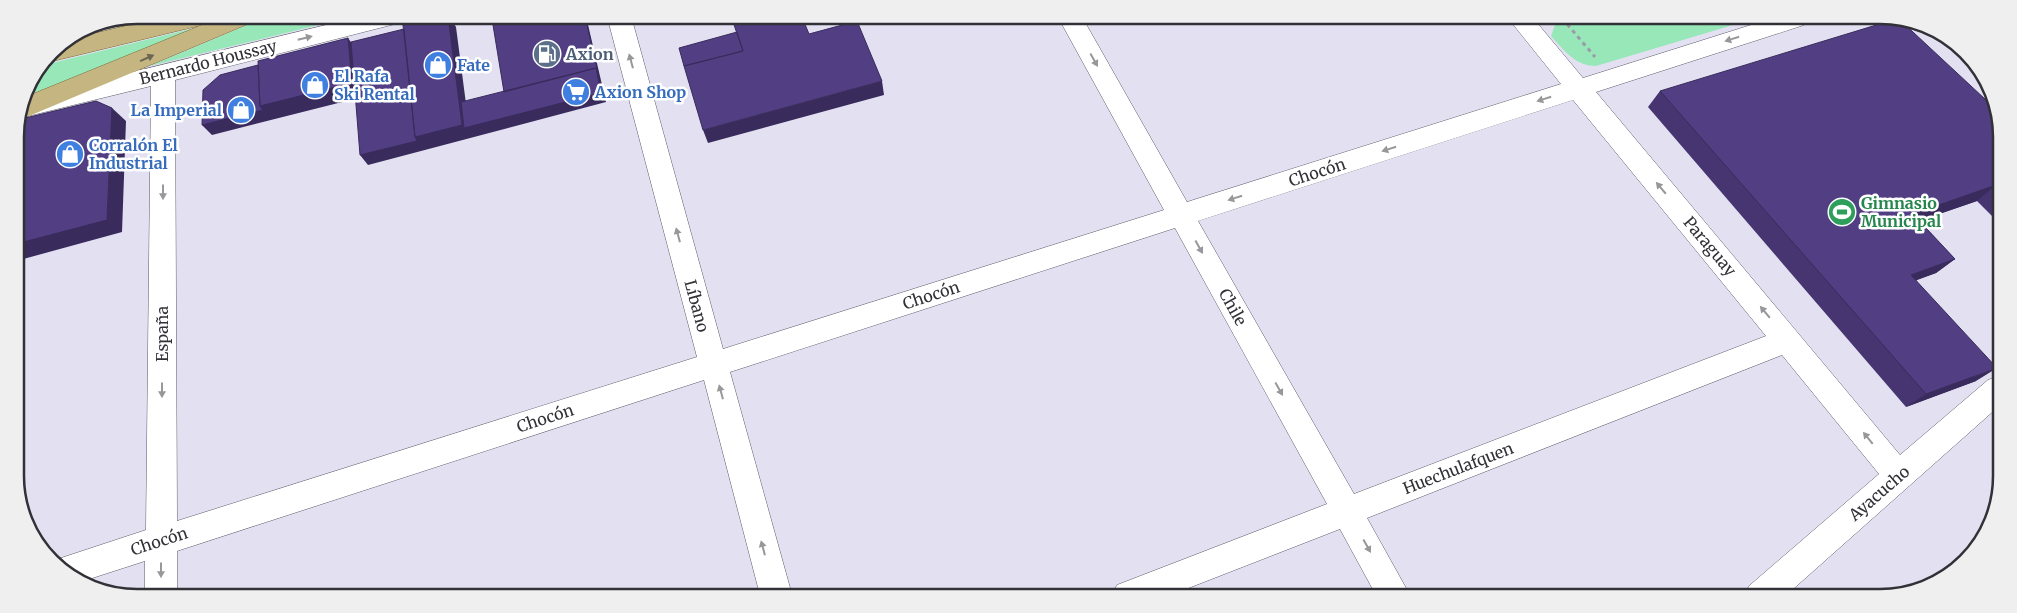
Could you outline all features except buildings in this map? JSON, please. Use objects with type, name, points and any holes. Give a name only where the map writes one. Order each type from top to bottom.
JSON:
[{"type":"main road","points":[[66,49],[170,24]]},
{"type":"main road","points":[[29,106],[93,81],[226,24]]},
{"type":"street","name":"Bernardo Houssay","points":[[28,107],[363,24]]},
{"type":"street","name":"Líbano","points":[[621,24],[774,589]]},
{"type":"street","name":"Chile","points":[[1074,24],[1391,589]]},
{"type":"street","name":"Paraguay","points":[[1525,24],[1899,476]]},
{"type":"street","name":"Chocón","points":[[72,569],[1780,24]]},
{"type":"street","name":"España","points":[[161,589],[163,74]]},
{"type":"street","name":"Huechulafquen","points":[[1146,589],[1788,340]]},
{"type":"street","name":"Ayacucho","points":[[1770,589],[1993,393]]},
{"type":"path","points":[[1567,24],[1598,61]]},
{"type":"green space","points":[[250,24],[322,24],[150,66]]},
{"type":"green space","points":[[1555,24],[1736,24],[1596,66],[1576,60],[1565,52],[1551,36]]},
{"type":"green space","points":[[203,26],[49,89],[32,94],[51,63]]},
{"type":"green space","points":[[1946,45],[1955,52],[1968,65]]},
{"type":"place","name":"Axion","points":[[547,54]]},
{"type":"place","name":"Fate","points":[[438,65]]},
{"type":"place","name":"El Rafa Ski Rental","points":[[315,85]]},
{"type":"place","name":"Axion Shop","points":[[576,92]]},
{"type":"place","name":"La Imperial","points":[[241,110]]},
{"type":"place","name":"Corralón El Industrial","points":[[70,154]]},
{"type":"place","name":"Gimnasio Municipal","points":[[1842,212]]}]
